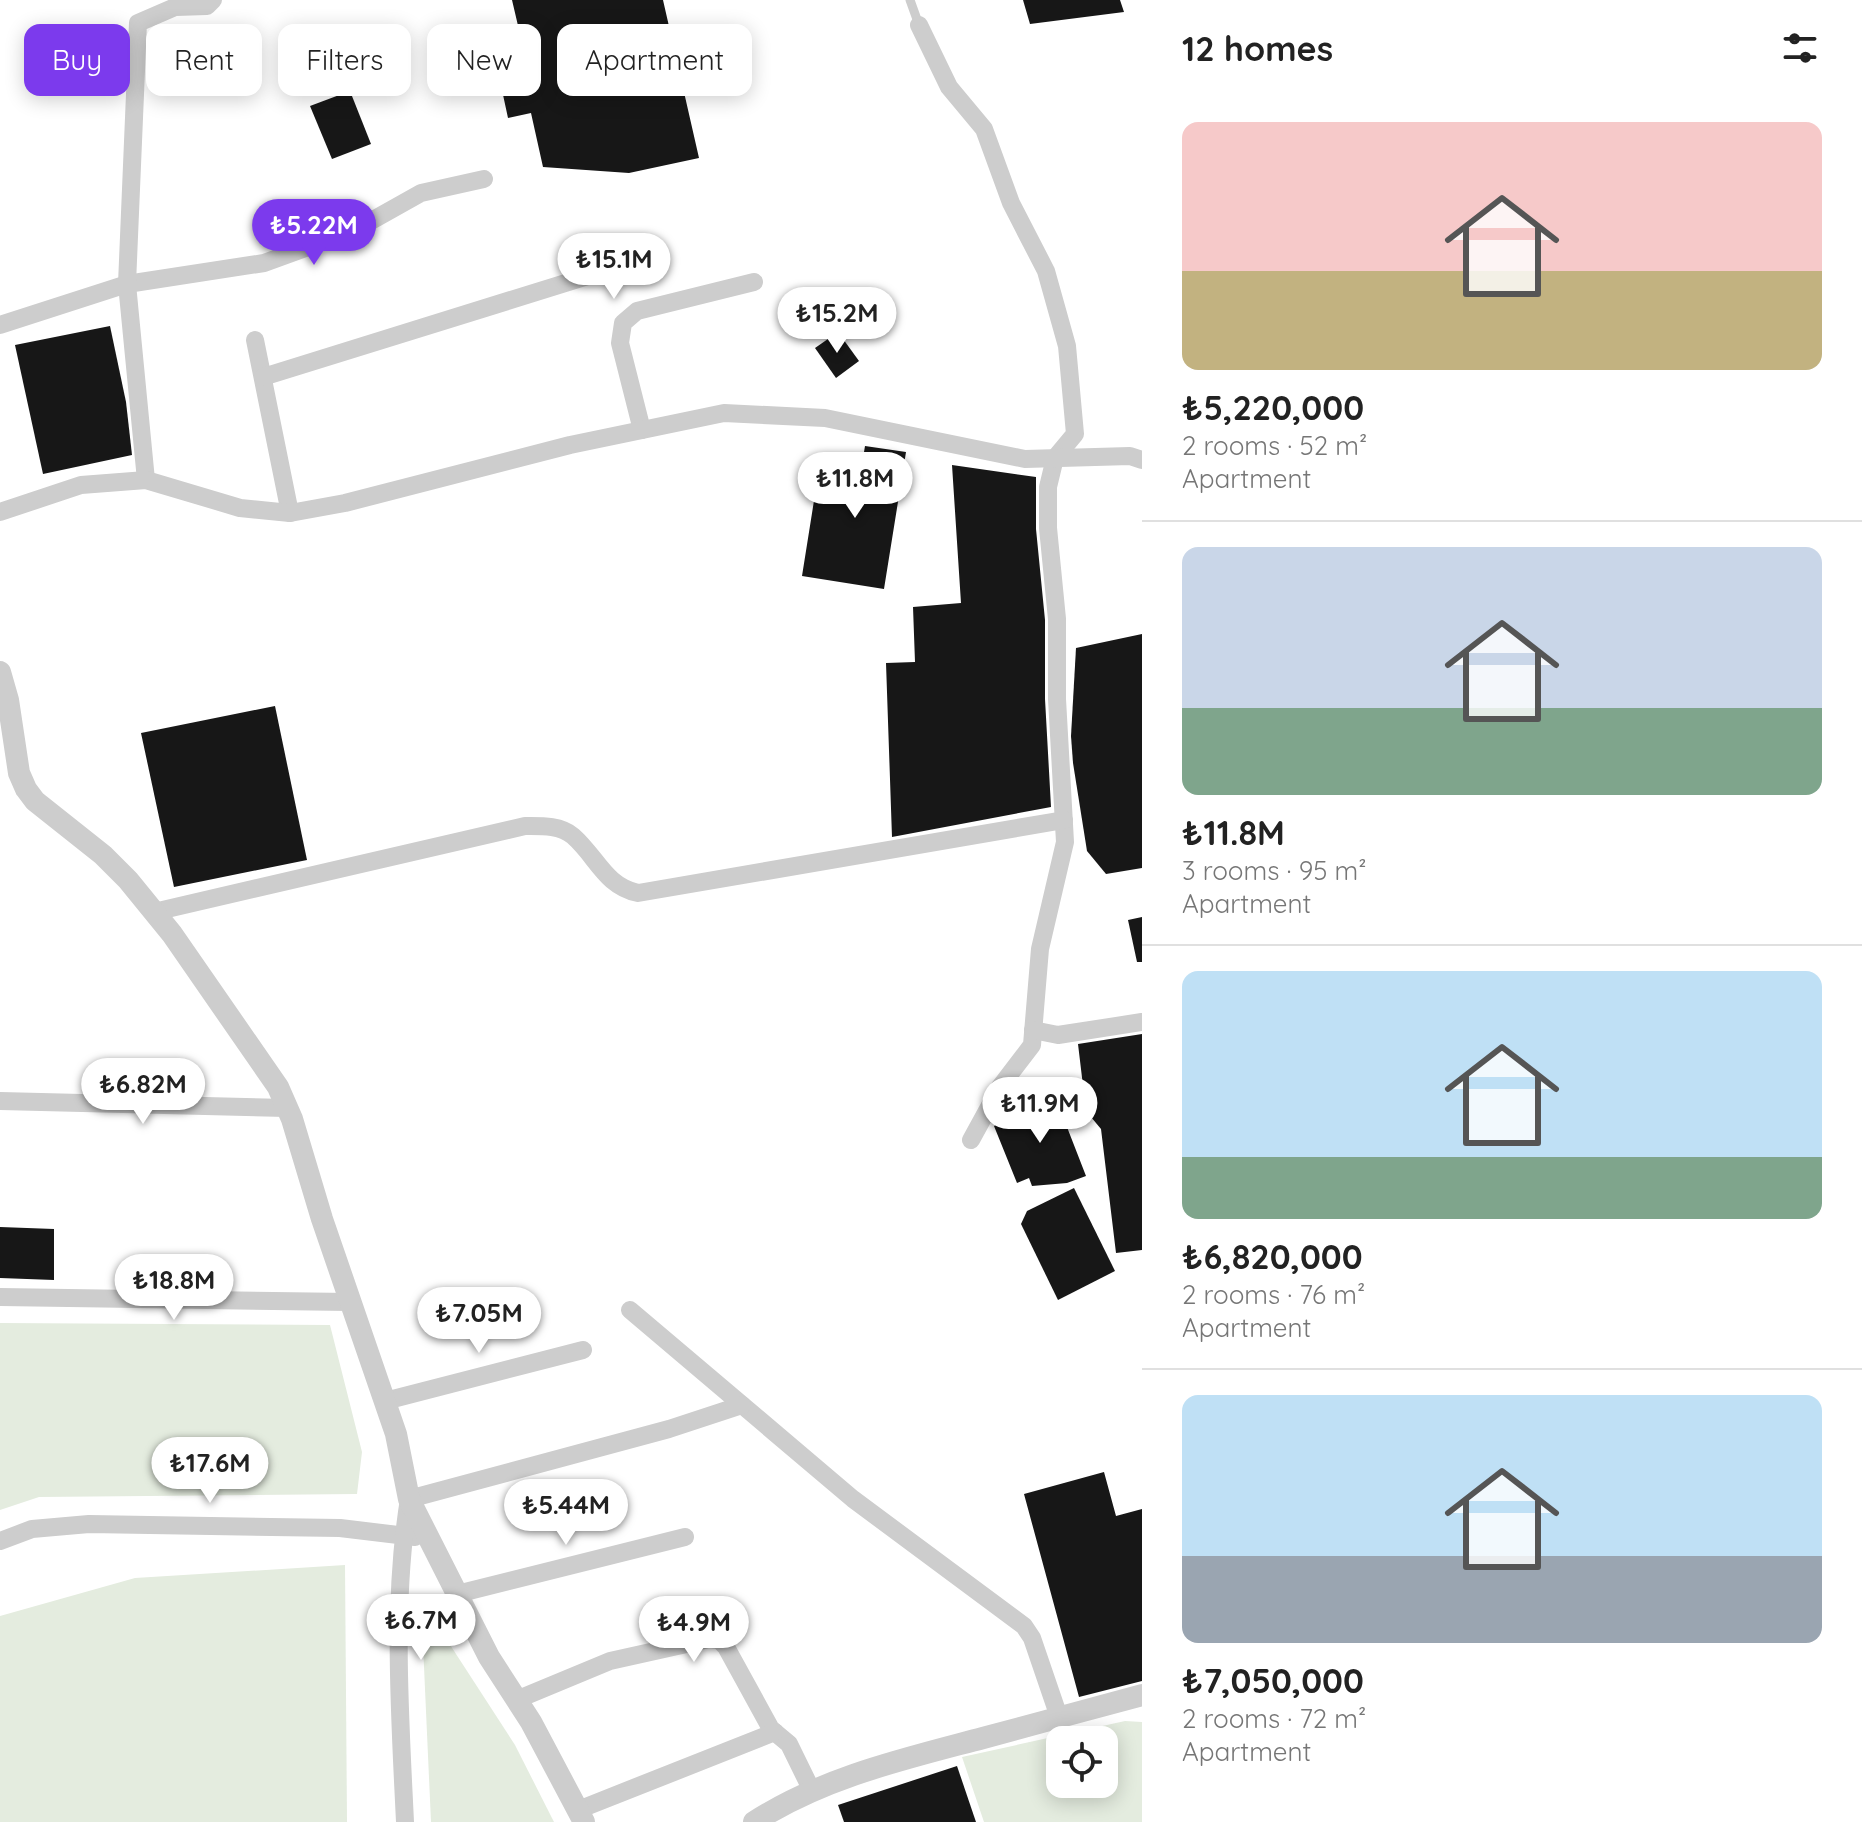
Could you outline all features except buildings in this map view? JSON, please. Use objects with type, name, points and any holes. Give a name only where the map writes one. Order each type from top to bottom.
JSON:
[{"type":"street","points":[[146,480],[127,284],[138,23],[175,7],[207,6],[213,0]]},
{"type":"street","points":[[919,25],[949,87],[984,129],[1011,203],[1046,271],[1067,346],[1075,434],[1055,458],[1048,487],[1048,528],[1057,619],[1057,699],[1065,842],[1040,949],[1032,1045],[1000,1087],[971,1140]]},
{"type":"street","points":[[0,325],[127,284],[264,263],[355,230],[421,193],[484,179]]},
{"type":"street","points":[[263,377],[588,276]]},
{"type":"street","points":[[642,430],[620,343],[620,329],[627,318],[637,311],[754,282]]},
{"type":"street","points":[[255,340],[290,513]]},
{"type":"street","points":[[0,512],[81,485],[146,480],[240,508],[290,513],[345,503],[570,445],[724,413],[825,418],[1025,459],[1130,456],[1142,460]]},
{"type":"street","points":[[0,672],[8,700],[19,773],[26,789],[35,801],[103,855],[154,912],[278,1087],[396,1434],[409,1499],[489,1657],[557,1768],[581,1816],[775,1732]]},
{"type":"street","points":[[154,912],[525,826],[556,828],[572,835],[613,883],[638,893],[1064,820]]},
{"type":"street","points":[[1033,1030],[1058,1035],[1142,1022]]},
{"type":"street","points":[[0,1101],[287,1108]]},
{"type":"street","points":[[0,1297],[350,1302]]},
{"type":"street","points":[[630,1310],[853,1499],[1024,1626],[1032,1638],[1059,1717]]},
{"type":"street","points":[[385,1401],[583,1350]]},
{"type":"street","points":[[409,1499],[669,1429],[742,1405]]},
{"type":"street","points":[[405,1822],[399,1698],[403,1537],[409,1499]]},
{"type":"street","points":[[0,1541],[32,1529],[89,1524],[340,1528],[403,1537],[429,1536]]},
{"type":"street","points":[[457,1594],[685,1537]]},
{"type":"street","points":[[516,1700],[610,1661],[714,1638],[726,1647],[775,1732],[789,1744],[812,1791]]},
{"type":"street","points":[[754,1822],[812,1791],[888,1762],[1142,1695]]},
{"type":"lane","points":[[910,0],[919,25]]},
{"type":"shaded area","points":[[0,1323],[330,1325],[362,1452],[357,1494],[39,1497],[0,1510]]},
{"type":"shaded area","points":[[345,1565],[347,1822],[0,1822],[0,1616],[135,1578]]},
{"type":"shaded area","points":[[421,1600],[515,1745],[554,1822],[431,1822]]},
{"type":"shaded area","points":[[1125,1721],[1142,1722],[1142,1822],[984,1822],[962,1757],[1046,1738],[1046,1798],[1118,1798],[1118,1726],[1102,1726]]}]
